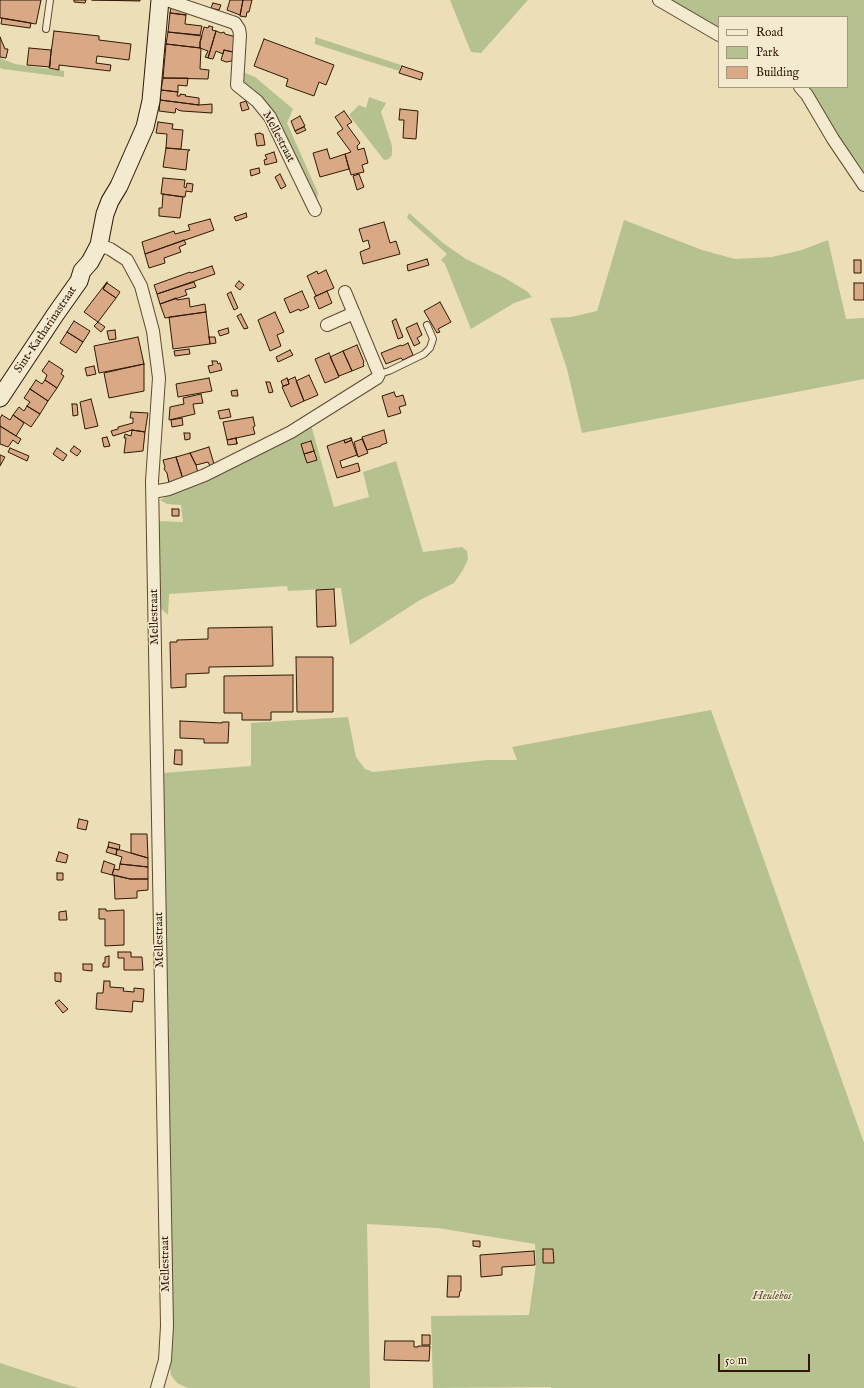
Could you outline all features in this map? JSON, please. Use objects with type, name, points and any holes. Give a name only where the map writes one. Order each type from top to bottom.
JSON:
[{"type":"street","points":[[105,247],[119,186],[145,127],[151,101],[160,0]]},
{"type":"street","name":"Mellestraat","points":[[167,0],[234,23],[239,29],[240,35],[237,85],[257,101],[270,117],[315,210]]},
{"type":"street","points":[[659,0],[718,34]]},
{"type":"street","points":[[801,88],[807,95],[833,139],[864,185]]},
{"type":"street","name":"Mellestraat","points":[[105,247],[127,260],[141,286],[153,331],[159,378],[153,492],[167,1326],[165,1360],[159,1388]]},
{"type":"street","name":"Sint-Katharinastraat","points":[[0,398],[79,281],[89,276],[105,247]]},
{"type":"street","points":[[153,492],[169,489],[204,475],[290,432],[377,378],[379,374],[345,292]]},
{"type":"street","points":[[327,325],[354,313]]},
{"type":"lane","points":[[46,29],[50,0]]},
{"type":"lane","points":[[379,374],[389,371],[424,354],[430,348],[433,339],[427,325]]},
{"type":"green space","points":[[450,0],[528,0],[481,53],[471,52]]},
{"type":"green space","points":[[669,0],[864,0],[864,176],[808,88],[848,88],[848,16],[718,16],[718,29]]},
{"type":"green space","points":[[315,37],[401,65],[399,71],[315,44]]},
{"type":"green space","points":[[0,58],[15,64],[64,71],[64,77],[3,69],[0,68]]},
{"type":"green space","points":[[243,72],[255,77],[293,109],[287,123],[318,193],[317,199],[312,201],[292,156],[240,81]]},
{"type":"green space","points":[[369,97],[386,103],[381,112],[392,146],[392,155],[389,159],[384,160],[349,115],[359,105],[366,108]]},
{"type":"green space","points":[[409,213],[443,243],[466,259],[505,278],[528,292],[532,297],[514,303],[471,329],[445,264],[441,260],[447,254],[407,218]]},
{"type":"green space","points":[[624,220],[702,250],[735,259],[772,257],[802,250],[828,240],[846,319],[864,318],[864,379],[582,433],[567,369],[550,318],[571,317],[597,311]]},
{"type":"green space","points":[[311,425],[334,507],[369,497],[363,472],[396,461],[423,552],[462,547],[467,551],[468,559],[463,570],[454,583],[420,600],[350,645],[341,588],[288,591],[287,586],[169,594],[168,615],[160,608],[159,521],[183,522],[181,505],[167,504],[160,500]]},
{"type":"green space","name":"Heulebos","points":[[711,710],[864,1143],[864,1388],[433,1388],[431,1316],[529,1315],[536,1265],[535,1244],[438,1228],[367,1224],[370,1388],[188,1388],[177,1383],[171,1375],[169,1360],[168,1087],[163,773],[251,766],[251,723],[348,717],[356,757],[365,769],[373,772],[487,760],[517,760],[512,747]]},
{"type":"green space","points":[[0,1363],[61,1383],[79,1388],[0,1388]]},
{"type":"building","points":[[0,0],[41,0],[36,24],[0,18]]},
{"type":"building","points":[[74,0],[86,0],[85,3],[74,2]]},
{"type":"building","points":[[92,0],[140,0],[140,1]]},
{"type":"building","points":[[230,0],[243,0],[240,15],[227,10]]},
{"type":"building","points":[[243,0],[252,0],[246,17],[240,16]]},
{"type":"building","points":[[213,3],[221,5],[219,10],[211,8]]},
{"type":"building","points":[[171,7],[187,11],[186,15],[170,13]]},
{"type":"building","points":[[170,13],[186,15],[185,24],[202,26],[200,35],[168,32]]},
{"type":"building","points":[[2,18],[31,23],[30,28],[1,24]]},
{"type":"building","points":[[209,26],[213,27],[212,30],[216,31],[208,58],[205,57],[208,51],[200,48],[200,42],[204,27],[208,28]]},
{"type":"building","points":[[54,31],[99,36],[99,40],[131,44],[129,60],[97,56],[96,63],[111,65],[110,71],[59,65],[59,70],[49,68]]},
{"type":"building","points":[[216,31],[221,33],[224,32],[225,34],[236,37],[233,52],[224,50],[223,54],[216,51],[213,59],[208,58]]},
{"type":"building","points":[[168,32],[202,36],[200,48],[166,44]]},
{"type":"building","points":[[0,37],[5,49],[8,49],[6,58],[0,57]]},
{"type":"building","points":[[264,39],[334,65],[326,85],[319,82],[314,96],[286,86],[288,79],[254,66]]},
{"type":"building","points":[[166,44],[201,48],[200,69],[209,70],[208,79],[163,78]]},
{"type":"building","points":[[29,48],[51,50],[50,67],[27,65]]},
{"type":"building","points":[[224,50],[233,52],[232,61],[226,62],[221,60]]},
{"type":"building","points":[[402,66],[423,73],[421,80],[399,73]]},
{"type":"building","points":[[163,78],[188,78],[187,86],[178,85],[178,92],[161,90]]},
{"type":"building","points":[[161,90],[178,92],[177,96],[180,96],[180,94],[199,98],[199,105],[160,100]]},
{"type":"building","points":[[160,100],[199,105],[212,104],[212,113],[182,111],[176,108],[175,113],[159,111]]},
{"type":"building","points":[[246,101],[249,109],[242,111],[240,103]]},
{"type":"building","points":[[400,109],[418,111],[416,139],[403,138],[404,120],[399,120]]},
{"type":"building","points":[[344,111],[352,122],[347,125],[360,143],[357,146],[358,150],[364,148],[368,163],[362,165],[364,172],[351,175],[345,154],[351,152],[337,133],[343,129],[335,117]]},
{"type":"building","points":[[300,116],[305,126],[295,131],[291,121]]},
{"type":"building","points":[[158,122],[173,124],[172,129],[183,130],[181,149],[166,148],[167,134],[156,133]]},
{"type":"building","points":[[304,127],[306,130],[297,134],[295,131]]},
{"type":"building","points":[[255,134],[263,134],[265,145],[257,146]]},
{"type":"building","points":[[166,148],[190,150],[188,151],[186,170],[163,167]]},
{"type":"building","points":[[327,149],[330,159],[345,154],[349,169],[320,177],[313,153]]},
{"type":"building","points":[[274,152],[277,162],[265,165],[264,160],[267,159],[265,155]]},
{"type":"building","points":[[259,168],[260,173],[251,176],[250,170]]},
{"type":"building","points":[[280,174],[286,186],[281,189],[275,177]]},
{"type":"building","points":[[359,174],[364,187],[357,190],[353,176]]},
{"type":"building","points":[[163,178],[185,180],[184,187],[186,188],[187,183],[193,184],[192,192],[186,191],[185,197],[161,194]]},
{"type":"building","points":[[163,194],[183,197],[180,218],[159,216],[159,208],[162,208]]},
{"type":"building","points":[[246,213],[247,217],[236,221],[234,217]]},
{"type":"building","points":[[210,219],[214,230],[145,254],[142,242],[174,231],[175,234],[190,230],[188,225]]},
{"type":"building","points":[[384,222],[390,243],[396,241],[400,254],[363,264],[360,252],[370,248],[368,240],[363,242],[359,229]]},
{"type":"building","points":[[184,240],[186,244],[179,247],[181,252],[164,258],[165,263],[149,268],[145,254]]},
{"type":"building","points":[[427,259],[429,265],[408,271],[407,265]]},
{"type":"building","points":[[854,260],[861,260],[861,273],[854,273]]},
{"type":"building","points":[[212,266],[215,274],[157,294],[154,285]]},
{"type":"building","points":[[326,270],[334,288],[316,296],[307,276],[317,271],[318,274]]},
{"type":"building","points":[[239,281],[244,285],[240,290],[235,286]]},
{"type":"building","points":[[107,282],[103,289],[116,298],[98,322],[84,312]]},
{"type":"building","points":[[194,282],[196,287],[185,290],[187,295],[160,304],[157,294]]},
{"type":"building","points":[[107,283],[120,292],[116,298],[103,289]]},
{"type":"building","points":[[854,283],[864,283],[864,300],[854,300]]},
{"type":"building","points":[[302,291],[309,307],[290,313],[284,299]]},
{"type":"building","points":[[327,291],[332,303],[319,309],[314,297]]},
{"type":"building","points":[[231,292],[238,308],[234,310],[227,294]]},
{"type":"building","points":[[176,298],[177,300],[189,298],[190,307],[205,304],[206,312],[165,318],[160,304]]},
{"type":"building","points":[[440,302],[451,322],[438,329],[440,332],[437,333],[424,311]]},
{"type":"building","points":[[206,312],[210,344],[173,349],[169,317]]},
{"type":"building","points":[[275,312],[284,332],[277,335],[281,346],[270,351],[258,320]]},
{"type":"building","points":[[241,314],[248,328],[244,329],[237,316]]},
{"type":"building","points":[[396,319],[403,337],[398,339],[392,321]]},
{"type":"building","points":[[74,321],[90,331],[83,342],[67,332]]},
{"type":"building","points":[[98,322],[105,327],[101,332],[94,326]]},
{"type":"building","points":[[417,323],[422,335],[417,338],[420,343],[414,346],[406,328]]},
{"type":"building","points":[[228,328],[229,333],[220,336],[218,331]]},
{"type":"building","points":[[115,330],[116,339],[109,340],[107,331]]},
{"type":"building","points":[[67,332],[83,342],[76,353],[60,343]]},
{"type":"building","points":[[138,337],[144,364],[99,373],[94,346]]},
{"type":"building","points":[[209,337],[215,337],[216,343],[210,344]]},
{"type":"building","points":[[408,343],[413,355],[403,360],[401,358],[386,364],[381,353]]},
{"type":"building","points":[[357,345],[364,362],[364,366],[352,371],[343,351]]},
{"type":"building","points":[[189,349],[190,354],[175,356],[174,351]]},
{"type":"building","points":[[290,350],[293,355],[278,362],[276,357]]},
{"type":"building","points":[[343,351],[352,371],[339,376],[330,357]]},
{"type":"building","points":[[329,353],[339,377],[325,383],[315,359]]},
{"type":"building","points":[[49,361],[63,370],[61,374],[64,376],[57,388],[45,380],[47,375],[42,371]]},
{"type":"building","points":[[212,361],[217,361],[218,364],[220,363],[222,370],[210,373],[208,366],[213,365]]},
{"type":"building","points":[[144,364],[144,391],[109,398],[104,373]]},
{"type":"building","points":[[94,366],[96,374],[87,376],[85,368]]},
{"type":"building","points":[[309,375],[318,395],[304,401],[296,381]]},
{"type":"building","points":[[295,377],[304,401],[291,407],[282,387],[289,384],[288,380]]},
{"type":"building","points":[[209,378],[212,391],[178,397],[176,384]]},
{"type":"building","points":[[287,378],[289,384],[283,386],[281,381]]},
{"type":"building","points":[[36,380],[42,384],[45,380],[57,388],[48,401],[30,389]]},
{"type":"building","points":[[266,382],[270,382],[273,392],[269,393]]},
{"type":"building","points":[[30,389],[48,401],[40,414],[27,406],[30,402],[24,398]]},
{"type":"building","points":[[237,390],[238,396],[232,396],[231,391]]},
{"type":"building","points":[[394,392],[396,397],[403,395],[406,405],[399,407],[401,413],[388,417],[382,396]]},
{"type":"building","points":[[201,394],[203,403],[193,404],[195,414],[169,420],[170,407],[184,404],[183,398]]},
{"type":"building","points":[[91,399],[98,426],[85,429],[80,402]]},
{"type":"building","points":[[72,404],[77,404],[78,415],[73,416]]},
{"type":"building","points":[[27,406],[40,414],[31,427],[13,415],[19,407],[24,411]]},
{"type":"building","points":[[229,409],[231,417],[220,419],[218,411]]},
{"type":"building","points":[[131,412],[148,413],[145,432],[132,430],[113,436],[111,431],[118,429],[118,427],[133,423],[133,418],[130,418]]},
{"type":"building","points":[[2,415],[10,420],[13,415],[24,423],[16,436],[0,426],[0,418]]},
{"type":"building","points":[[253,417],[255,434],[227,440],[223,422]]},
{"type":"building","points":[[182,418],[183,425],[172,427],[171,420]]},
{"type":"building","points":[[0,426],[21,439],[18,444],[13,440],[8,447],[0,444]]},
{"type":"building","points":[[132,430],[145,432],[143,451],[124,453],[126,438],[124,438],[125,434],[131,436]]},
{"type":"building","points":[[384,430],[387,443],[367,450],[362,437]]},
{"type":"building","points":[[184,433],[190,433],[190,439],[185,440]]},
{"type":"building","points":[[107,437],[110,446],[104,447],[102,438]]},
{"type":"building","points":[[236,438],[237,444],[228,445],[227,440]]},
{"type":"building","points":[[351,438],[352,440],[345,443],[344,440]]},
{"type":"building","points":[[362,439],[368,453],[358,457],[354,442]]},
{"type":"building","points":[[344,440],[345,443],[352,440],[357,455],[340,461],[342,468],[358,463],[360,471],[337,478],[327,446]]},
{"type":"building","points":[[311,441],[314,451],[304,454],[301,444]]},
{"type":"building","points":[[74,446],[81,451],[77,456],[70,451]]},
{"type":"building","points":[[209,447],[214,464],[210,466],[208,462],[196,465],[190,453]]},
{"type":"building","points":[[10,448],[29,456],[27,461],[8,452]]},
{"type":"building","points":[[57,448],[67,455],[63,461],[53,454]]},
{"type":"building","points":[[314,451],[317,460],[307,463],[304,454]]},
{"type":"building","points":[[190,453],[198,473],[183,479],[176,457]]},
{"type":"building","points":[[0,455],[5,457],[0,466]]},
{"type":"building","points":[[176,457],[183,479],[169,483],[167,473],[164,469],[165,467],[163,460]]},
{"type":"building","points":[[172,509],[179,509],[179,516],[172,516]]},
{"type":"building","points":[[334,589],[336,626],[317,627],[316,590]]},
{"type":"building","points":[[272,627],[273,666],[209,667],[209,673],[186,674],[186,687],[171,688],[170,642],[177,642],[177,640],[208,639],[208,628]]},
{"type":"building","points":[[296,657],[333,657],[333,712],[297,712]]},
{"type":"building","points":[[293,675],[293,712],[271,712],[271,720],[242,720],[242,713],[224,713],[224,676]]},
{"type":"building","points":[[180,721],[229,722],[228,743],[204,743],[204,739],[180,738]]},
{"type":"building","points":[[175,750],[182,750],[182,765],[174,764]]},
{"type":"building","points":[[79,819],[88,821],[86,830],[77,828]]},
{"type":"building","points":[[131,834],[147,834],[148,858],[131,853]]},
{"type":"building","points":[[109,842],[120,845],[119,850],[108,847]]},
{"type":"building","points":[[108,847],[117,849],[116,855],[106,852]]},
{"type":"building","points":[[117,849],[148,858],[148,867],[120,864],[122,857],[116,855]]},
{"type":"building","points":[[59,852],[68,855],[66,863],[56,861]]},
{"type":"building","points":[[104,861],[115,865],[112,875],[101,872]]},
{"type":"building","points":[[120,864],[148,867],[148,879],[130,879],[112,875],[114,869],[119,870]]},
{"type":"building","points":[[57,873],[63,873],[63,880],[57,880]]},
{"type":"building","points":[[114,875],[130,879],[148,879],[148,890],[137,891],[137,898],[115,899]]},
{"type":"building","points":[[99,909],[106,909],[106,911],[124,910],[124,945],[105,946],[105,919],[99,919]]},
{"type":"building","points":[[66,911],[67,920],[59,920],[59,912]]},
{"type":"building","points":[[118,952],[131,952],[131,957],[142,957],[143,970],[124,970],[124,958],[118,958]]},
{"type":"building","points":[[109,956],[109,967],[103,967],[105,957]]},
{"type":"building","points":[[83,964],[92,964],[92,971],[83,970]]},
{"type":"building","points":[[55,973],[61,973],[61,982],[55,981]]},
{"type":"building","points":[[104,981],[110,981],[110,987],[124,988],[123,991],[134,992],[134,988],[144,989],[143,1002],[133,1001],[132,1012],[96,1009],[97,993],[103,993]]},
{"type":"building","points":[[59,1000],[68,1009],[63,1013],[55,1003]]},
{"type":"building","points":[[473,1241],[480,1241],[480,1247],[473,1246]]},
{"type":"building","points":[[543,1249],[553,1249],[554,1263],[543,1263]]},
{"type":"building","points":[[534,1251],[535,1265],[502,1267],[502,1275],[481,1277],[480,1255]]},
{"type":"building","points":[[448,1276],[461,1276],[461,1291],[459,1297],[447,1297]]},
{"type":"building","points":[[422,1335],[430,1335],[430,1345],[422,1345]]},
{"type":"building","points":[[385,1341],[414,1341],[414,1347],[430,1346],[429,1361],[384,1360]]}]
